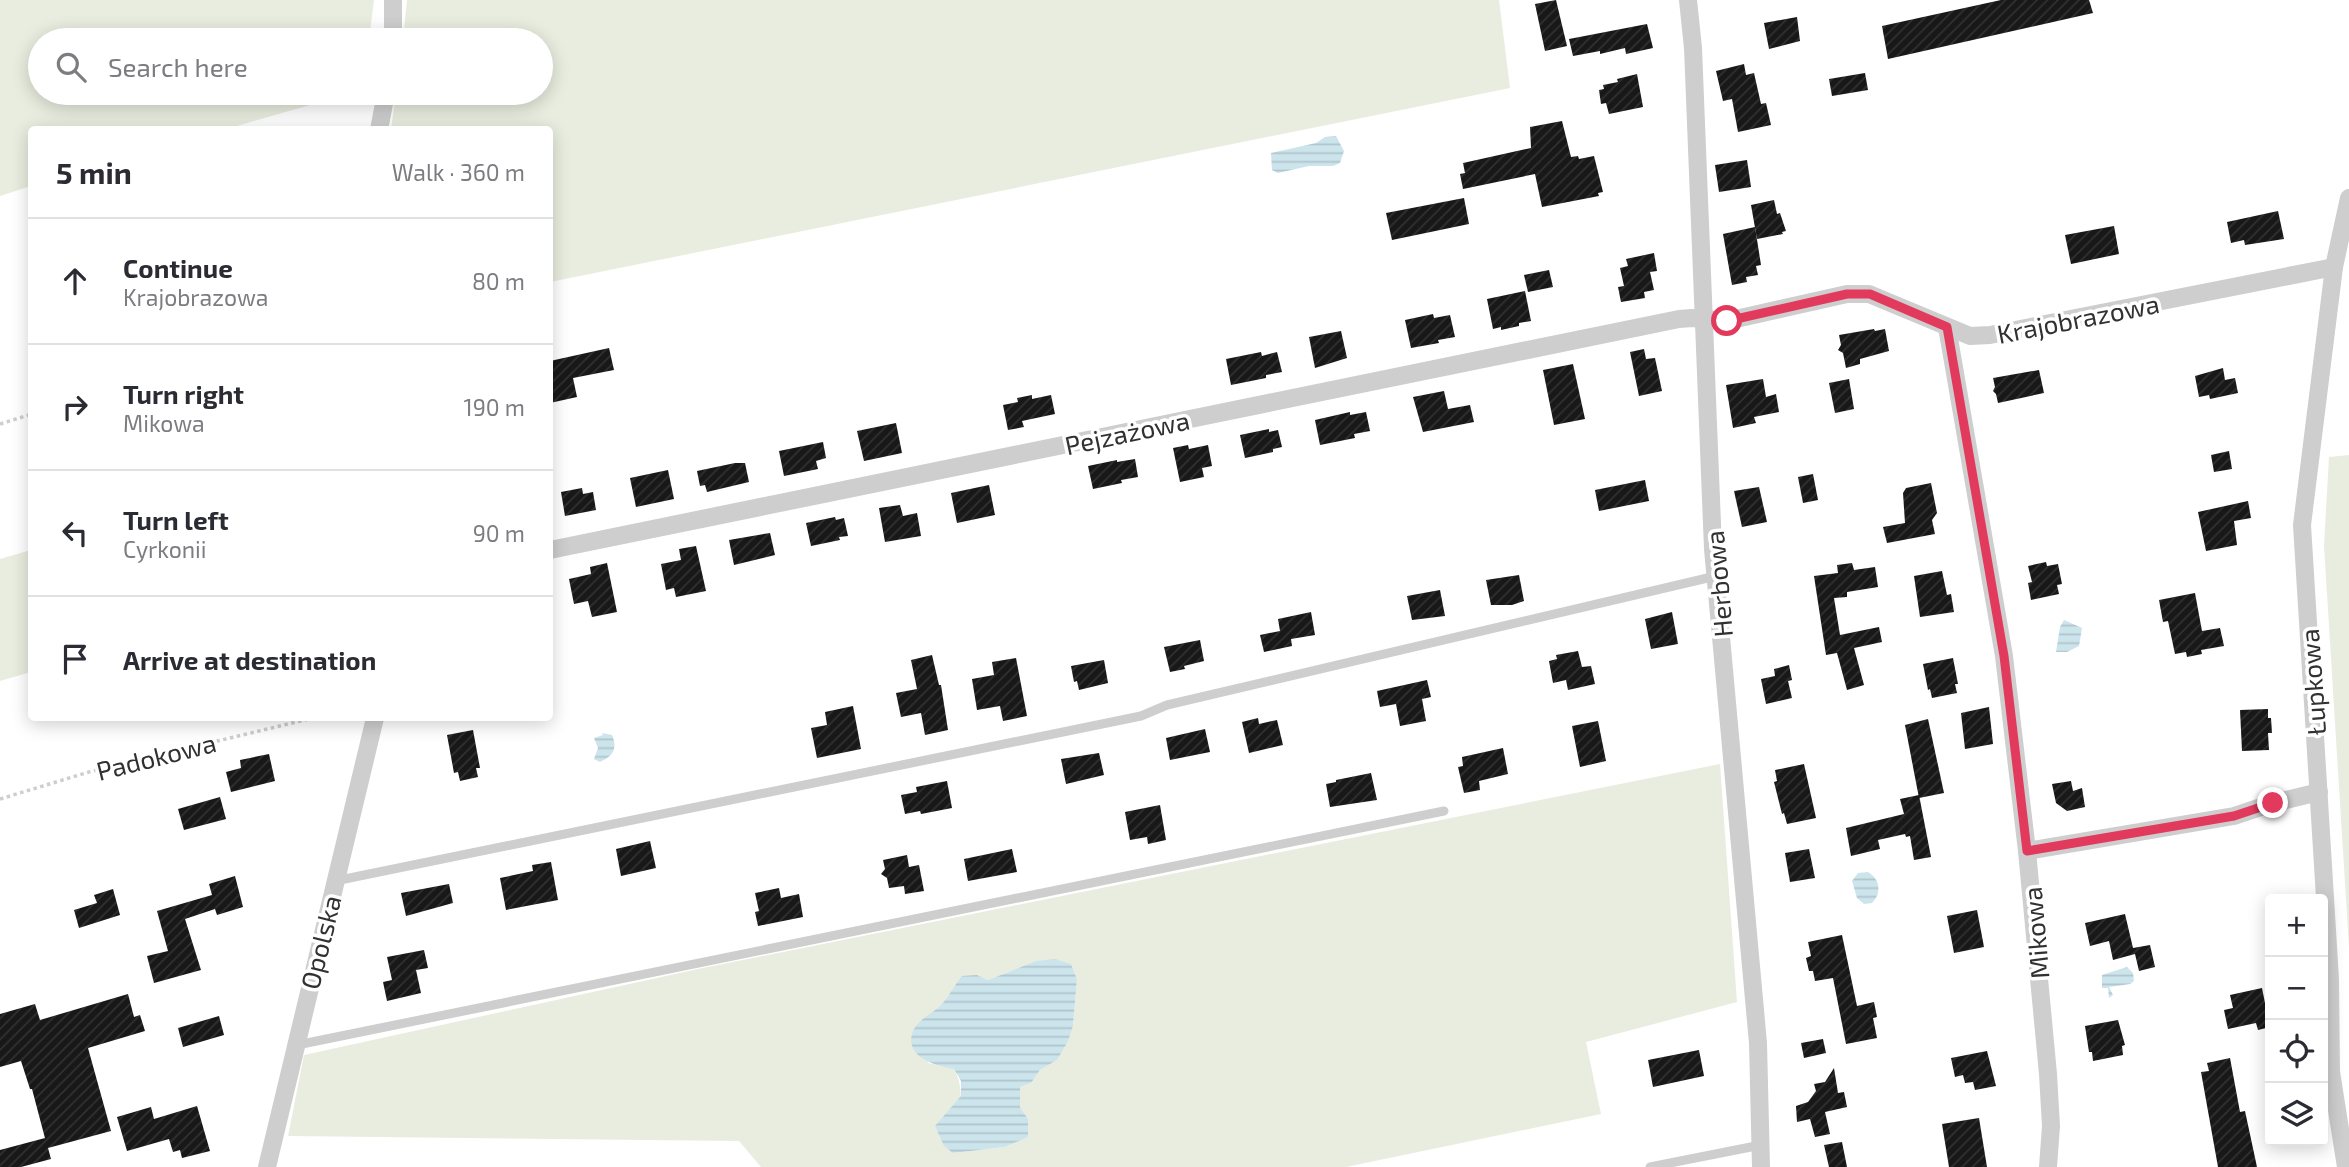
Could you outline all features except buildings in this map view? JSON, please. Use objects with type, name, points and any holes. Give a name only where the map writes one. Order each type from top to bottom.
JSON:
[{"type":"street","points":[[393,0],[393,28]]},
{"type":"street","name":"Herbowa","points":[[1688,0],[1716,576],[1756,1017],[1761,1167]]},
{"type":"street","points":[[380,126],[384,105]]},
{"type":"street","name":"Łupkowa","points":[[2347,1165],[2336,1115],[2331,1072],[2330,979],[2302,525],[2334,267],[2349,198]]},
{"type":"street","name":"Krajobrazowa","points":[[1704,319],[1727,321],[1847,294],[1870,294],[1970,336],[1990,335],[2334,267]]},
{"type":"street","name":"Pejzażowa","points":[[553,549],[1679,319],[1704,319]]},
{"type":"street","name":"Mikowa","points":[[1947,327],[2004,656],[2027,851],[2048,1074],[2051,1126],[2048,1167]]},
{"type":"street","name":"Opolska","points":[[267,1167],[374,721]]},
{"type":"street","points":[[2027,851],[2234,816],[2319,792]]},
{"type":"lane","points":[[335,881],[1141,716],[1167,705],[1716,576]]},
{"type":"lane","points":[[295,1045],[1444,811]]},
{"type":"lane","points":[[1650,1167],[1760,1145]]},
{"type":"path","points":[[0,424],[28,415]]},
{"type":"path","name":"Padokowa","points":[[0,799],[89,772],[301,721]]},
{"type":"shaded area","points":[[0,0],[374,0],[370,28],[28,28],[28,105],[310,105],[236,126],[28,126],[28,187],[0,196]]},
{"type":"shaded area","points":[[407,0],[1499,0],[1510,88],[553,281],[553,126],[391,126],[394,105],[553,105],[553,28],[404,28]]},
{"type":"shaded area","points":[[2349,455],[2349,947],[2324,546],[2329,457]]},
{"type":"shaded area","points":[[28,551],[28,673],[0,681],[0,559]]},
{"type":"shaded area","points":[[1720,764],[1737,1002],[1586,1042],[1601,1114],[1346,1167],[761,1167],[739,1141],[288,1136],[304,1055],[698,969]],"holes":[[[1037,961],[1071,964],[1077,979],[1073,1026],[1057,1060],[1040,1070],[1031,1083],[1020,1087],[1020,1107],[1028,1119],[1027,1137],[1005,1147],[953,1153],[960,1110],[960,1089],[954,1069],[928,1063],[930,1015],[977,975],[988,980]]]},
{"type":"water","points":[[1336,136],[1344,151],[1340,163],[1278,173],[1272,170],[1271,153]]},
{"type":"water","points":[[2064,620],[2082,628],[2079,646],[2067,652],[2056,652],[2060,627]]},
{"type":"water","points":[[602,733],[612,735],[614,748],[611,755],[600,762],[594,759],[598,748],[594,738],[603,735]]},
{"type":"water","points":[[1868,872],[1875,878],[1878,891],[1872,903],[1864,904],[1857,898],[1852,881],[1858,873]]},
{"type":"water","points":[[1055,959],[1071,964],[1077,979],[1073,1026],[1057,1060],[1040,1070],[1031,1083],[1020,1087],[1020,1107],[1028,1119],[1028,1137],[1005,1147],[953,1153],[944,1146],[935,1126],[961,1096],[961,1081],[954,1069],[930,1062],[916,1053],[911,1038],[914,1029],[943,1003],[962,976],[977,975],[988,980],[1036,961]]},
{"type":"water","points":[[2127,967],[2133,973],[2134,981],[2109,987],[2113,995],[2109,998],[2108,988],[2102,988],[2102,975]]},
{"type":"route","points":[[1727,321],[1847,294],[1870,294],[1947,327],[2004,656],[2027,851],[2234,816],[2273,803]]}]
